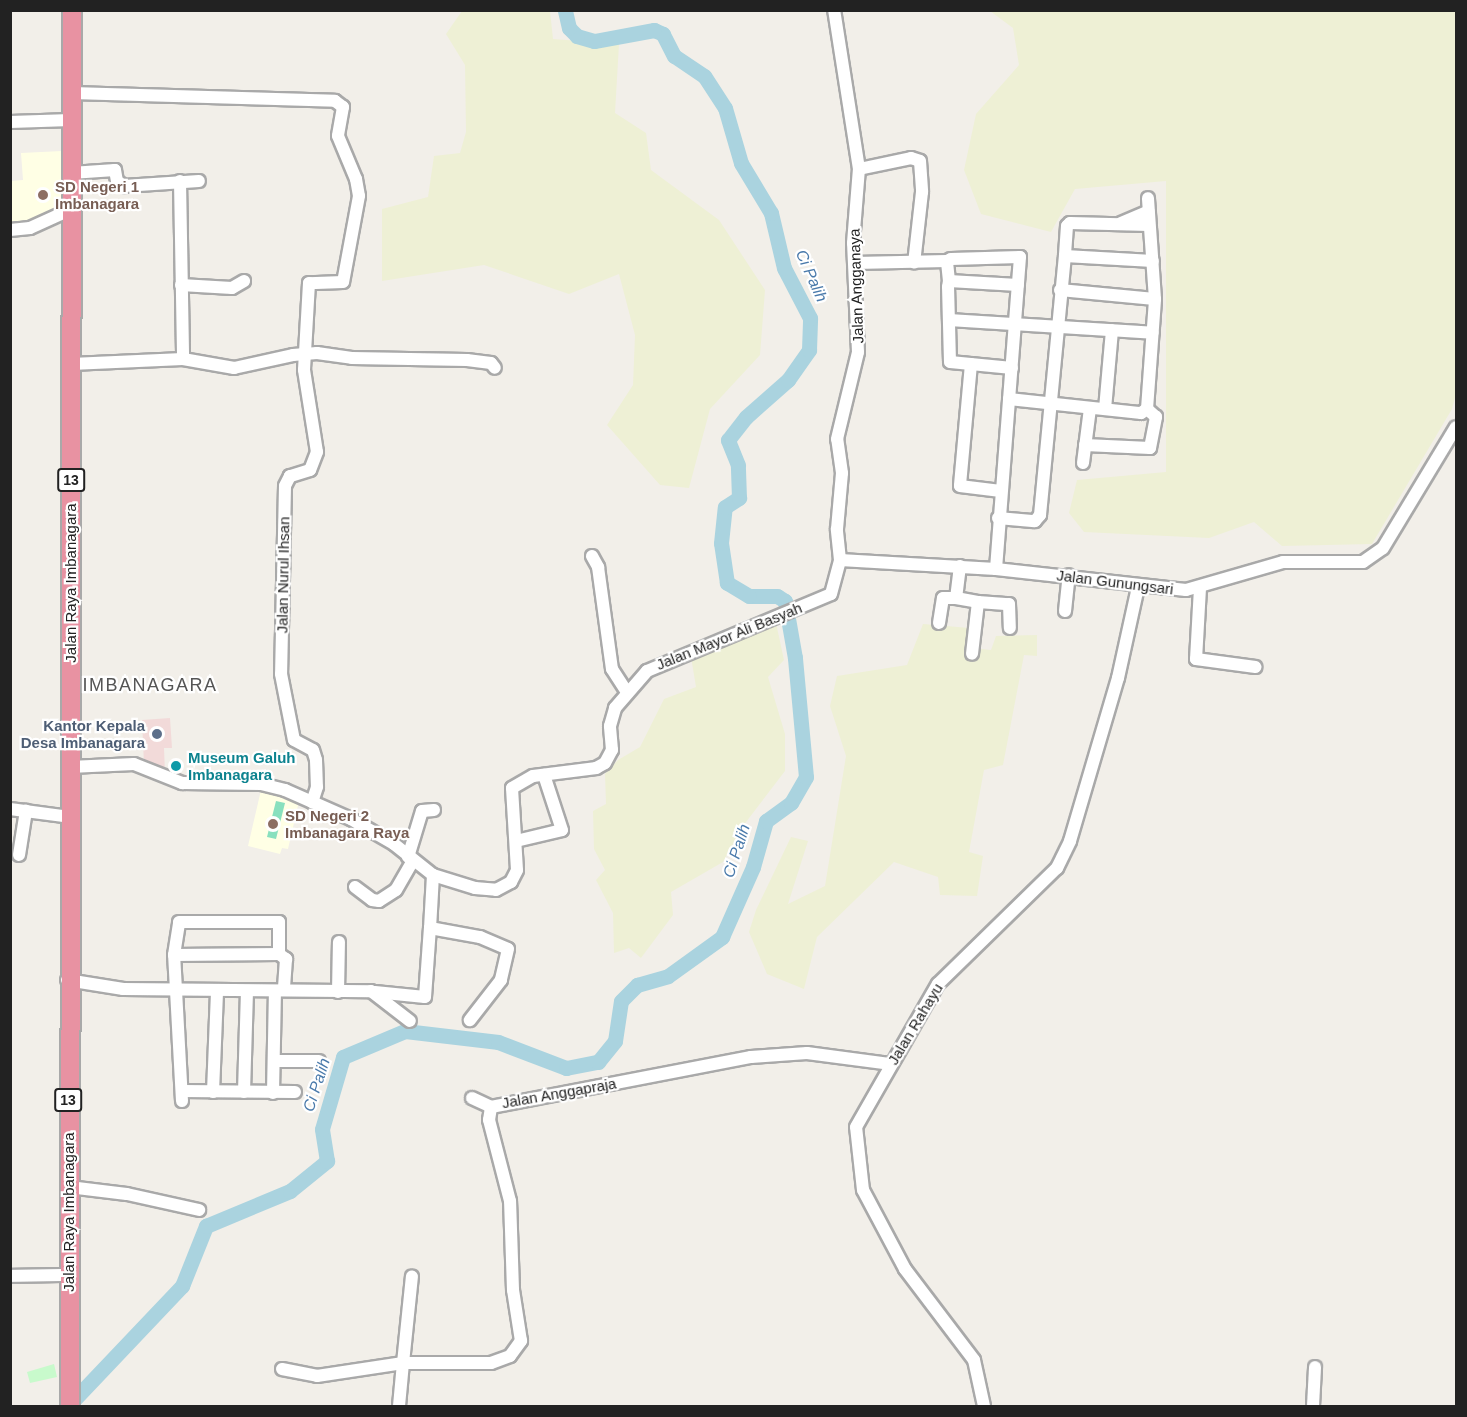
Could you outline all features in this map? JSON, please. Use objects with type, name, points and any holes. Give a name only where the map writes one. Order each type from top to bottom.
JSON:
[{"type":"highway","name":"Jalan Raya Imbanagara","points":[[70,1407],[67,980],[71,818],[72,10]]},
{"type":"street","name":"Jalan Angganaya","points":[[834,10],[859,169],[855,263],[858,352],[837,439],[842,473],[837,529],[840,560]]},
{"type":"street","points":[[72,93],[187,94],[340,103],[343,113],[338,129],[339,146],[356,179],[359,196],[343,282],[309,283],[303,353]]},
{"type":"street","points":[[10,122],[71,120]]},
{"type":"street","points":[[859,169],[911,158],[920,161],[922,192],[914,263]]},
{"type":"street","points":[[70,172],[115,170],[117,181],[124,186],[199,181]]},
{"type":"street","points":[[180,182],[183,359]]},
{"type":"street","points":[[1147,409],[1155,299],[1148,198]]},
{"type":"street","points":[[10,230],[30,228],[72,209]]},
{"type":"street","points":[[1121,223],[1149,211]]},
{"type":"street","points":[[998,518],[1038,519],[1067,226],[1070,223],[1149,225]]},
{"type":"street","points":[[855,263],[914,263],[1019,256],[1016,323],[998,518],[996,569]]},
{"type":"street","points":[[1065,256],[1153,261]]},
{"type":"street","points":[[947,261],[950,362],[1012,368]]},
{"type":"street","points":[[181,285],[235,288],[244,281]]},
{"type":"street","points":[[949,281],[1018,285]]},
{"type":"street","points":[[1060,290],[1155,299]]},
{"type":"street","points":[[950,320],[1153,333]]},
{"type":"street","points":[[1105,409],[1112,330]]},
{"type":"street","points":[[71,364],[183,359],[234,368],[303,353],[467,360],[491,363],[495,368]]},
{"type":"street","name":"Jalan Nurul Ihsan","points":[[303,353],[317,453],[306,473],[285,480],[281,674],[294,740],[314,750],[317,787],[312,802]]},
{"type":"street","points":[[971,364],[960,486],[1001,491]]},
{"type":"street","points":[[1010,399],[1141,413],[1147,409]]},
{"type":"street","points":[[1083,463],[1089,408]]},
{"type":"street","points":[[1085,445],[1150,448],[1156,417],[1147,409]]},
{"type":"street","name":"Jalan Gunungsari","points":[[840,560],[960,566],[1069,575],[1138,586],[1200,588],[1283,562],[1350,563],[1376,555],[1456,427]]},
{"type":"street","points":[[592,556],[598,567],[612,669],[627,692]]},
{"type":"street","name":"Jalan Mayor Ali Basyah","points":[[70,767],[134,764],[182,783],[261,784],[351,819],[433,874],[486,891],[504,887],[517,870],[512,788],[533,776],[596,768],[605,763],[612,750],[613,714],[627,692],[647,670],[667,659],[831,594],[840,560]]},
{"type":"street","points":[[956,598],[960,566]]},
{"type":"street","points":[[1065,611],[1069,575]]},
{"type":"street","name":"Jalan Rahayu","points":[[984,1407],[974,1360],[896,1255],[863,1190],[856,1127],[929,996],[949,971],[1057,868],[1081,807],[1127,646],[1138,586]]},
{"type":"street","points":[[1200,588],[1196,659],[1255,667]]},
{"type":"street","points":[[939,623],[943,598],[956,598],[1009,604],[1010,628]]},
{"type":"street","points":[[972,654],[978,602]]},
{"type":"street","points":[[516,841],[561,830],[544,775]]},
{"type":"street","points":[[10,809],[71,818]]},
{"type":"street","points":[[355,887],[372,900],[379,901],[396,890],[411,859],[422,811],[434,810]]},
{"type":"street","points":[[17,848],[26,811]]},
{"type":"street","points":[[67,980],[123,989],[247,992],[371,991],[423,999],[426,995],[433,874]]},
{"type":"street","points":[[279,954],[279,922],[192,920],[178,925],[174,955],[178,990],[182,1096],[213,1092],[295,1092]]},
{"type":"street","points":[[430,928],[480,937],[508,949],[501,980],[470,1020]]},
{"type":"street","points":[[338,992],[339,942]]},
{"type":"street","points":[[174,955],[279,954],[285,959],[273,1061],[273,1093]]},
{"type":"street","points":[[213,1092],[217,991]]},
{"type":"street","points":[[371,991],[410,1021]]},
{"type":"street","points":[[244,1092],[247,992]]},
{"type":"street","points":[[396,1011],[404,996]]},
{"type":"street","name":"Jalan Anggapraja","points":[[282,1369],[317,1376],[403,1363],[492,1363],[510,1356],[521,1341],[513,1290],[510,1201],[489,1120],[491,1107],[751,1057],[807,1053],[891,1064]]},
{"type":"street","points":[[273,1061],[319,1061]]},
{"type":"street","points":[[472,1098],[491,1107]]},
{"type":"street","points":[[69,1187],[127,1194],[200,1210]]},
{"type":"street","points":[[10,1276],[69,1275]]},
{"type":"street","points":[[399,1407],[412,1276]]},
{"type":"street","points":[[1313,1407],[1315,1367]]},
{"type":"shaded area","points":[[462,11],[550,11],[553,39],[619,44],[615,113],[646,133],[651,170],[719,220],[765,290],[760,355],[710,409],[689,488],[660,485],[607,425],[633,385],[635,335],[619,274],[569,294],[484,265],[382,281],[382,209],[428,197],[434,156],[460,153],[466,132],[465,65],[446,34]]},
{"type":"shaded area","points":[[990,11],[1456,11],[1456,394],[1452,409],[1372,544],[1282,546],[1254,522],[1209,538],[1084,532],[1069,513],[1077,480],[1166,472],[1166,181],[1075,189],[1051,232],[981,214],[964,170],[976,114],[1019,65],[1013,28]]},
{"type":"shaded area","name":"SD Negeri 1 Imbanagara","points":[[62,151],[63,210],[31,225],[11,226],[11,181],[23,180],[21,153]]},
{"type":"shaded area","points":[[776,623],[784,660],[768,677],[785,734],[785,771],[743,826],[723,862],[671,892],[673,915],[641,958],[629,948],[614,953],[613,913],[596,880],[605,870],[594,849],[593,811],[606,804],[605,774],[618,760],[640,747],[664,699],[696,687],[691,657]]},
{"type":"shaded area","points":[[923,624],[969,628],[971,648],[991,650],[996,636],[1037,635],[1037,656],[1024,655],[1003,765],[984,770],[969,852],[983,856],[977,896],[940,895],[938,877],[894,862],[817,937],[804,989],[767,974],[749,932],[756,910],[791,837],[808,841],[788,904],[825,886],[846,756],[830,706],[837,676],[907,665]]},
{"type":"shaded area","name":"Kantor Kepala Desa Imbanagara","points":[[170,718],[172,748],[164,748],[165,773],[144,764],[142,720]]},
{"type":"shaded area","name":"SD Negeri 2 Imbanagara Raya","points":[[261,790],[299,801],[288,849],[282,848],[280,854],[248,846]]},
{"type":"green space","points":[[276,801],[285,803],[276,839],[267,837]]},
{"type":"green space","points":[[54,1364],[57,1377],[30,1383],[27,1372]]},
{"type":"waterway","name":"Ci Palih","points":[[68,1406],[182,1286],[206,1226],[290,1191],[327,1161],[322,1129],[343,1057],[405,1031],[498,1042],[566,1068],[598,1062],[615,1041],[621,1001],[637,985],[668,976],[722,937],[753,867],[766,821],[791,803],[806,777],[795,658],[785,601],[777,596],[749,596],[727,583],[721,543],[725,507],[739,498],[738,465],[728,440],[746,417],[788,380],[809,350],[810,318],[784,268],[771,213],[741,163],[725,108],[704,76],[674,56],[663,34],[654,30],[594,41],[577,36],[569,28],[565,10]]},
{"type":"place","name":"SD Negeri 1 Imbanagara","points":[[43,195]]},
{"type":"place","name":"Kantor Kepala Desa Imbanagara","points":[[157,734]]},
{"type":"place","name":"Museum Galuh Imbanagara","points":[[176,766]]},
{"type":"place","name":"SD Negeri 2 Imbanagara Raya","points":[[273,824]]},
{"type":"district","name":"IMBANAGARA","points":[[150,685]]}]
